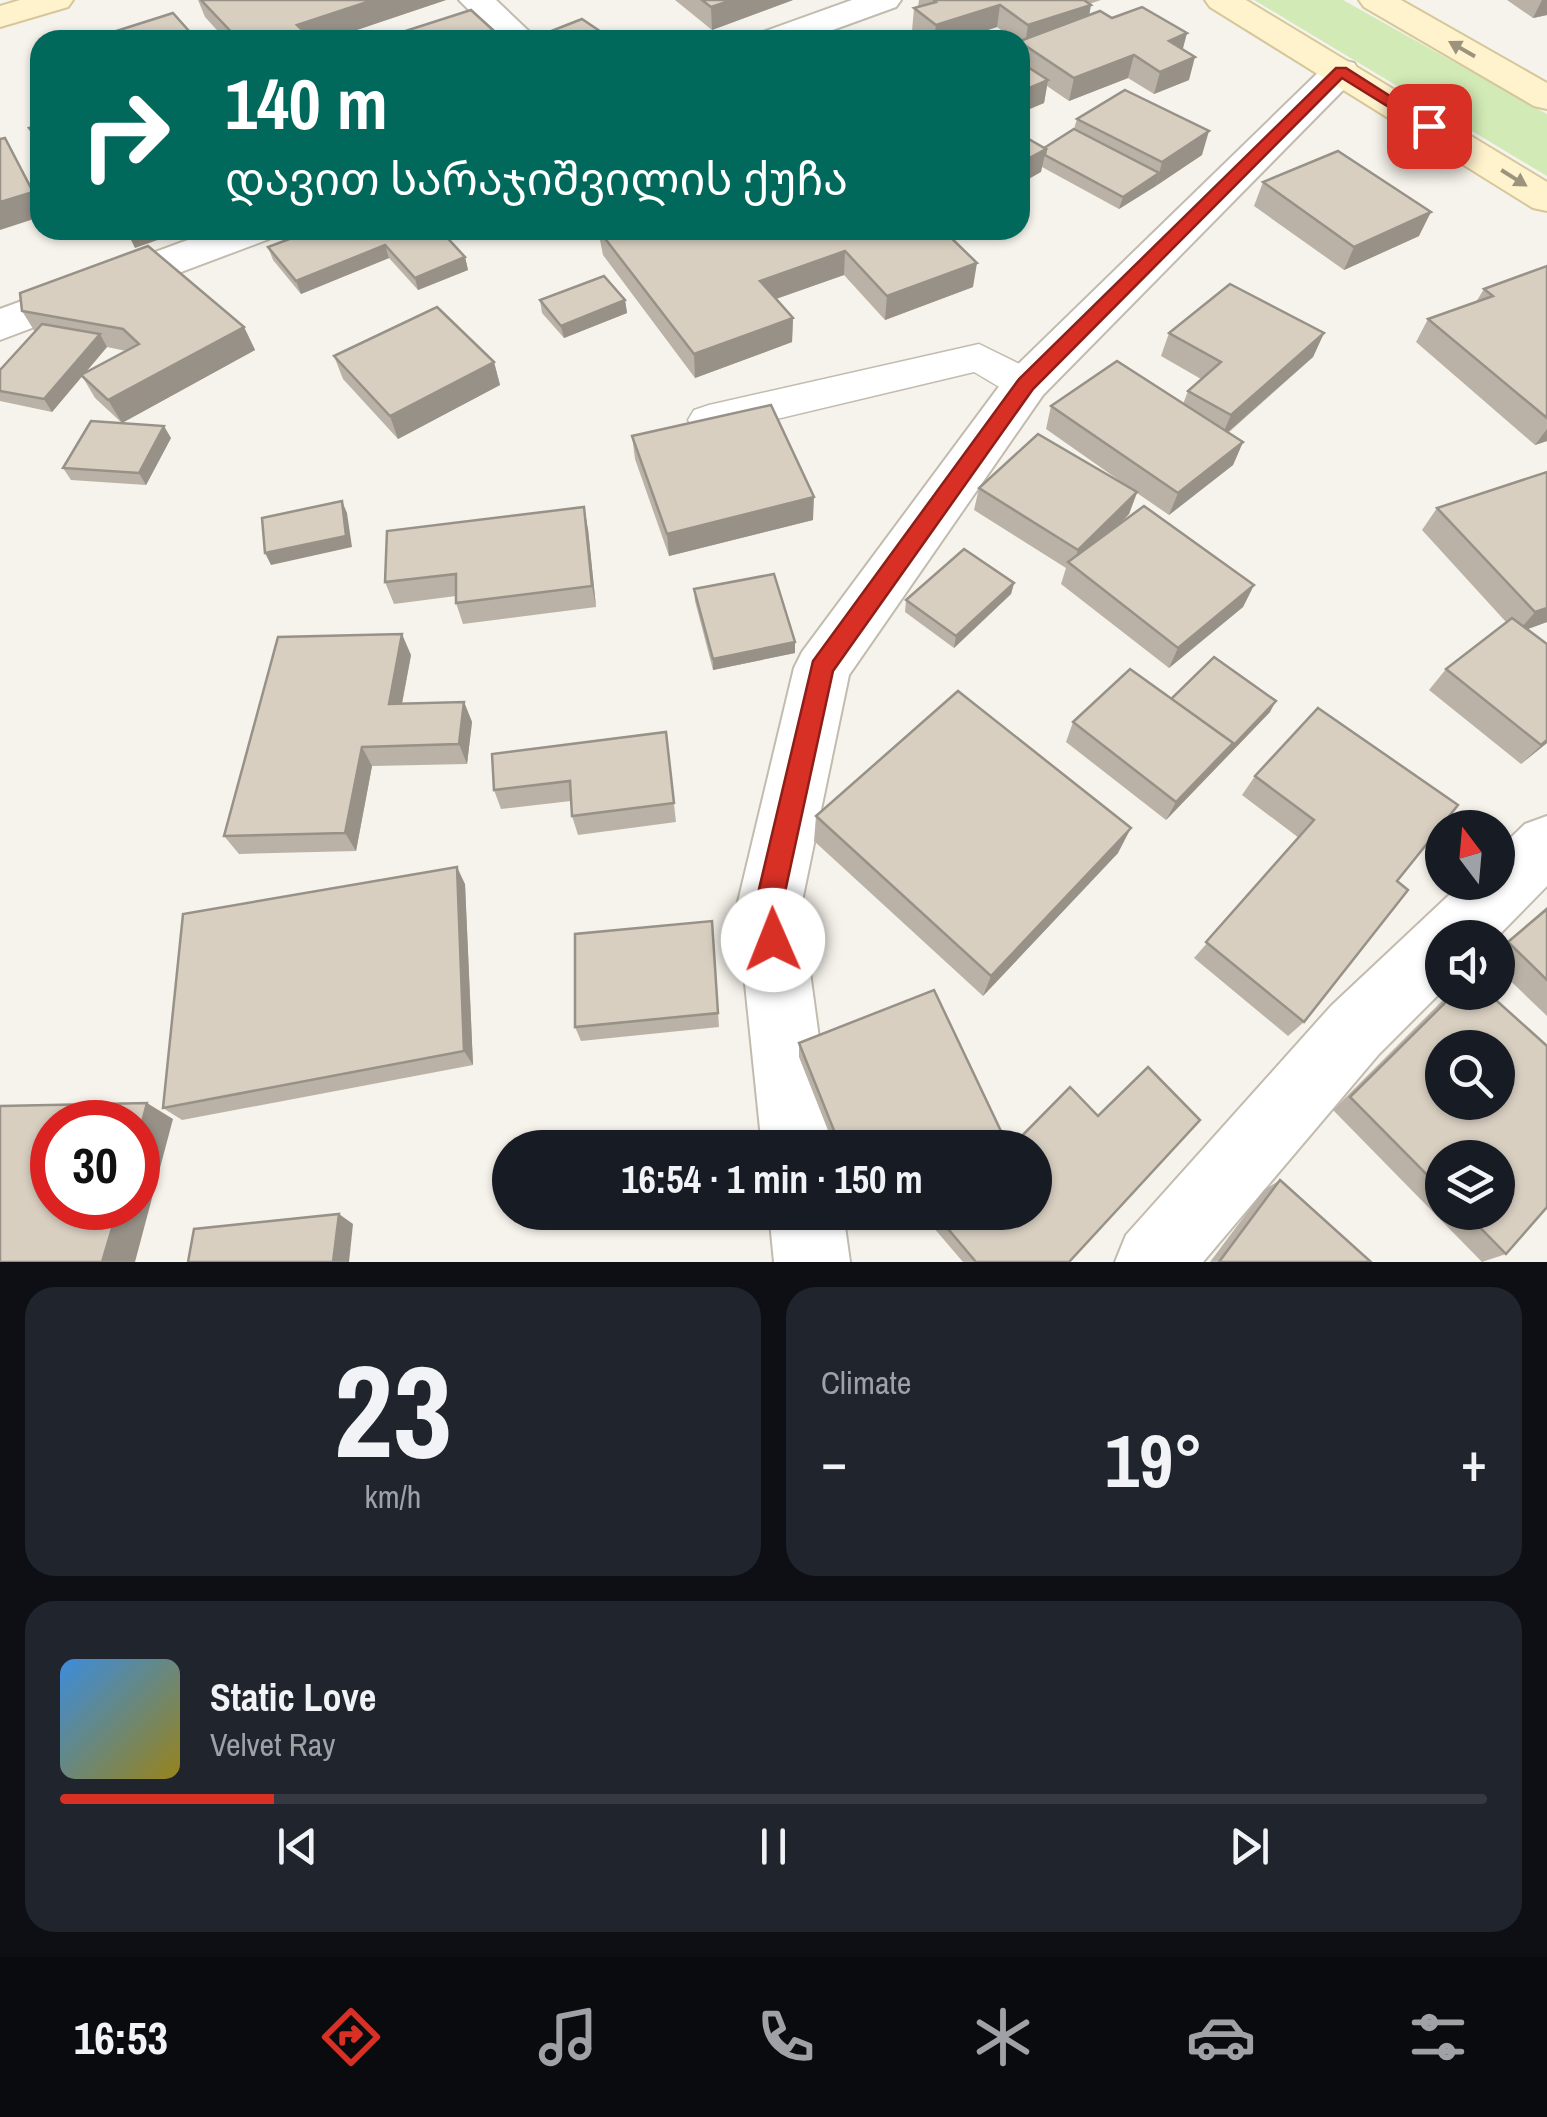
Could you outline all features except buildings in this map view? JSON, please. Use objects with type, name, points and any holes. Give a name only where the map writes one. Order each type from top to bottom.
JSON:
[{"type":"main road","points":[[0,17],[56,0]]},
{"type":"main road","points":[[1222,0],[1547,199]]},
{"type":"main road","points":[[1376,0],[1547,98]]},
{"type":"street","points":[[476,0],[509,30]]},
{"type":"street","points":[[800,30],[884,0]]},
{"type":"street","points":[[796,1130],[769,906],[822,668],[1026,384],[1341,71]]},
{"type":"street","points":[[0,325],[227,240]]},
{"type":"street","points":[[1469,920],[1547,844]]},
{"type":"street","points":[[1152,1262],[1356,1030],[1425,963]]},
{"type":"street","points":[[808,1230],[812,1262]]},
{"type":"lane","points":[[680,426],[980,358],[1026,384]]},
{"type":"green space","points":[[1254,0],[1343,0],[1547,114],[1547,176]]},
{"type":"route","points":[[773,940],[769,906],[822,668],[1026,384],[1341,71],[1429,126]]}]
